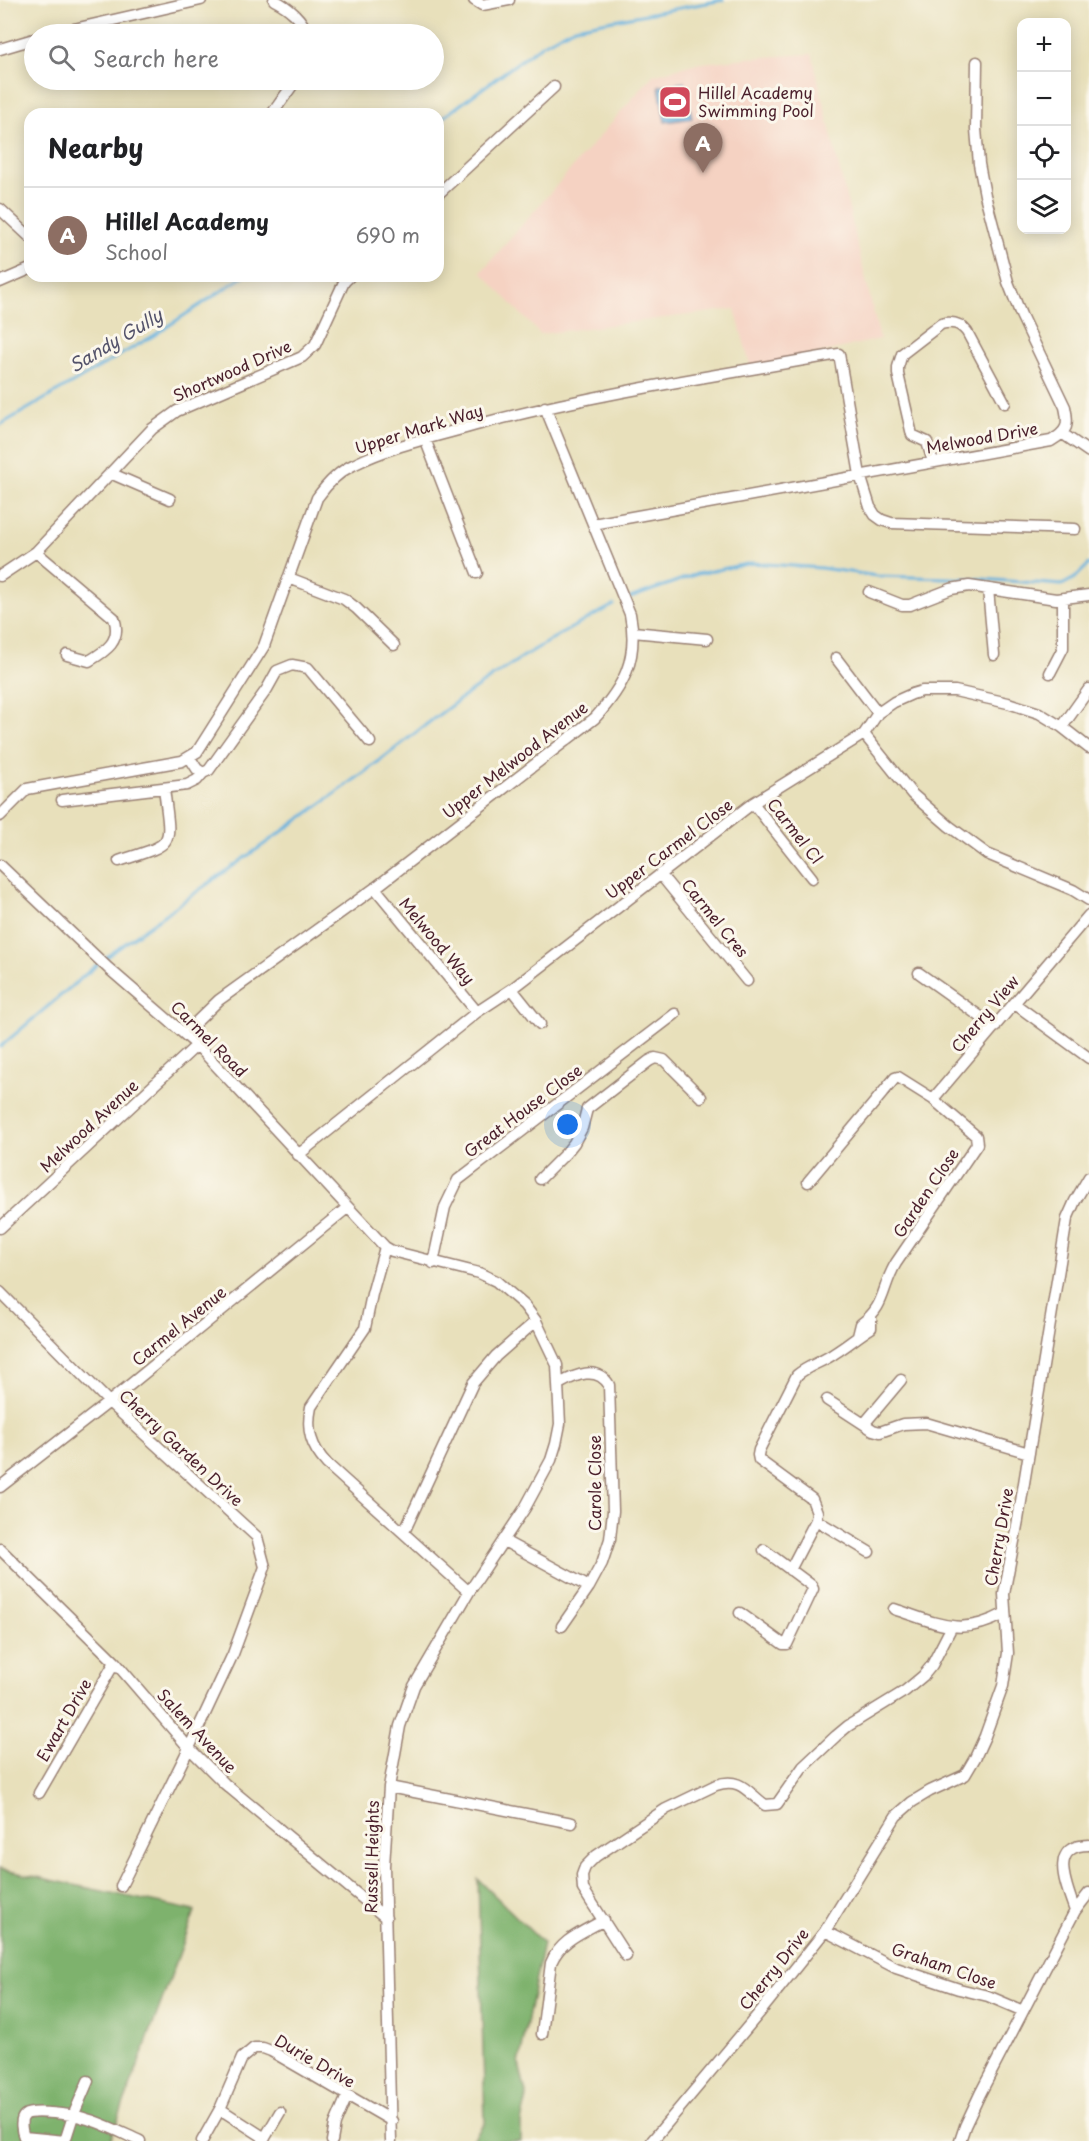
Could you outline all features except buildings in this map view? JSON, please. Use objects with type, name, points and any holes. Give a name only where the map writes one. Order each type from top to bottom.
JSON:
[{"type":"street","points":[[96,24],[201,0]]},
{"type":"street","points":[[274,0],[285,6],[302,24]]},
{"type":"street","points":[[474,0],[482,5],[509,0]]},
{"type":"street","points":[[0,49],[24,42]]},
{"type":"street","name":"Melwood Drive","points":[[593,524],[1052,441],[1064,434],[1068,421],[1065,407],[1021,315],[1008,282],[985,195],[979,165],[976,129],[976,62]]},
{"type":"street","points":[[444,188],[554,87]]},
{"type":"street","points":[[276,108],[289,90]]},
{"type":"street","points":[[0,209],[24,231]]},
{"type":"street","points":[[0,282],[24,272]]},
{"type":"street","name":"Shortwood Drive","points":[[0,576],[36,552],[152,429],[177,411],[302,357],[315,345],[344,282]]},
{"type":"street","points":[[933,462],[927,442],[912,435],[898,374],[902,354],[941,324],[947,322],[958,324],[967,332],[1005,403]]},
{"type":"street","name":"Upper Mark Way","points":[[190,758],[203,745],[264,646],[317,498],[337,475],[353,465],[425,439],[545,407],[838,354],[860,475]]},
{"type":"street","name":"Upper Melwood Avenue","points":[[185,1033],[219,1000],[375,888],[595,718],[611,701],[624,680],[632,657],[633,632],[630,614],[545,407]]},
{"type":"street","points":[[1064,434],[1089,453]]},
{"type":"street","points":[[425,439],[477,573]]},
{"type":"street","points":[[110,473],[170,499]]},
{"type":"street","points":[[860,475],[870,507],[875,515],[891,523],[1075,529]]},
{"type":"street","points":[[36,552],[114,618],[116,624],[113,642],[106,651],[89,661],[67,655]]},
{"type":"street","points":[[289,578],[344,599],[394,645]]},
{"type":"street","points":[[868,592],[902,605],[910,605],[960,587],[969,586],[1063,599],[1089,595]]},
{"type":"street","points":[[987,589],[994,655]]},
{"type":"street","points":[[1050,673],[1063,648],[1063,599]]},
{"type":"street","points":[[633,632],[707,639]]},
{"type":"street","points":[[836,658],[878,713]]},
{"type":"street","points":[[62,800],[187,785],[196,780],[209,770],[267,689],[277,671],[292,665],[308,668],[370,742]]},
{"type":"street","points":[[1062,727],[1089,689]]},
{"type":"street","name":"Upper Carmel Close","points":[[298,1155],[477,1012],[512,989],[753,803],[864,734],[878,713],[894,702],[922,691],[955,691],[1008,703],[1039,713],[1089,748]]},
{"type":"street","points":[[864,734],[912,794],[949,826],[987,854],[1073,890],[1089,900]]},
{"type":"street","points":[[0,816],[23,791],[32,788],[190,758],[196,769],[203,773]]},
{"type":"street","points":[[119,861],[159,848],[167,840],[169,830],[164,788]]},
{"type":"street","name":"Carmel Cl","points":[[753,803],[812,878]]},
{"type":"street","name":"Carmel Road","points":[[0,865],[108,968],[185,1033],[347,1209],[385,1247]]},
{"type":"street","name":"Carmel Cres","points":[[660,874],[747,981]]},
{"type":"street","name":"Melwood Way","points":[[375,888],[477,1012]]},
{"type":"street","name":"Cherry View","points":[[933,1099],[1089,915]]},
{"type":"street","points":[[918,973],[995,1027]]},
{"type":"street","points":[[512,989],[540,1024]]},
{"type":"street","points":[[1015,1004],[1089,1058]]},
{"type":"street","name":"Great House Close","points":[[433,1263],[445,1207],[458,1180],[675,1014]]},
{"type":"street","name":"Melwood Avenue","points":[[0,1228],[197,1045]]},
{"type":"street","points":[[540,1179],[574,1143],[582,1128],[587,1109],[649,1061],[661,1059],[700,1097]]},
{"type":"street","points":[[610,1064],[622,1080]]},
{"type":"street","points":[[808,1182],[895,1078],[898,1077],[933,1099]]},
{"type":"street","name":"Garden Close","points":[[816,1520],[817,1512],[812,1499],[761,1462],[758,1455],[797,1375],[806,1367],[833,1355],[858,1335],[861,1324],[872,1317],[880,1305],[893,1268],[977,1144],[976,1136],[933,1099]]},
{"type":"street","name":"Cherry Drive","points":[[652,2141],[825,1931],[896,1816],[921,1796],[965,1775],[975,1758],[1002,1686],[1008,1653],[1004,1594],[1068,1219],[1075,1201],[1089,1178]]},
{"type":"street","name":"Carmel Avenue","points":[[0,1487],[109,1402],[347,1209]]},
{"type":"street","points":[[385,1247],[365,1328],[311,1407],[308,1421],[315,1451],[469,1592]]},
{"type":"street","name":"Russell Heights","points":[[385,1247],[433,1263],[479,1273],[496,1281],[524,1305],[536,1321],[557,1365],[560,1424],[554,1452],[525,1508],[469,1592],[414,1686],[400,1726],[389,1788],[384,1866],[391,2141]]},
{"type":"street","name":"Cherry Garden Drive","points":[[0,1292],[109,1402],[256,1537],[264,1567],[233,1654],[121,1886]]},
{"type":"street","points":[[404,1532],[473,1383],[496,1356],[536,1321]]},
{"type":"street","name":"Carole Close","points":[[559,1384],[574,1376],[597,1374],[605,1378],[609,1385],[613,1511],[610,1539],[602,1563],[590,1587],[562,1626]]},
{"type":"street","points":[[864,1424],[901,1380]]},
{"type":"street","points":[[827,1400],[880,1432],[903,1424],[926,1423],[1029,1453]]},
{"type":"street","points":[[790,1570],[816,1520],[869,1552]]},
{"type":"street","points":[[504,1541],[590,1587]]},
{"type":"street","name":"Salem Avenue","points":[[0,1549],[114,1662],[189,1748],[225,1784],[386,1918]]},
{"type":"street","points":[[740,1613],[783,1644],[787,1644],[813,1589],[811,1585],[764,1550]]},
{"type":"street","points":[[894,1609],[951,1628],[981,1625],[1004,1614]]},
{"type":"street","points":[[626,1956],[583,1889],[585,1867],[590,1861],[666,1809],[725,1782],[739,1784],[765,1805],[777,1804],[803,1767],[836,1736],[848,1726],[905,1691],[923,1676],[932,1665],[951,1628]]},
{"type":"street","name":"Ewart Drive","points":[[39,1793],[114,1662]]},
{"type":"street","points":[[389,1788],[572,1823]]},
{"type":"street","points":[[1075,1911],[1064,1880],[1064,1857],[1070,1849],[1078,1845],[1089,1845]]},
{"type":"street","points":[[960,2141],[980,2094],[1075,1911],[1089,1893]]},
{"type":"street","points":[[542,2034],[551,1963],[555,1953],[569,1940],[604,1920]]},
{"type":"street","name":"Graham Close","points":[[825,1931],[896,1968],[988,1996],[1023,2011]]},
{"type":"street","name":"Durie Drive","points":[[202,2141],[220,2109],[242,2058],[254,2048],[271,2051],[392,2121]]},
{"type":"street","points":[[87,2081],[73,2115],[65,2141],[24,2137],[22,2120],[24,2116],[32,2113],[73,2115],[140,2141]]},
{"type":"street","points":[[332,2141],[334,2124],[346,2096]]},
{"type":"street","points":[[220,2109],[264,2140],[280,2112]]},
{"type":"shaded area","points":[[812,54],[880,339],[751,369],[735,309],[540,334],[481,272],[653,75],[693,64]]},
{"type":"green space","points":[[0,1869],[195,1911],[110,2141],[0,2141]]},
{"type":"green space","points":[[478,1879],[543,1943],[519,2064],[527,2097],[521,2122],[521,2141],[472,2141],[485,2122]]},
{"type":"water","name":"Hillel Academy Swimming Pool","points":[[685,82],[692,118],[665,122],[659,86]]},
{"type":"waterway","name":"Sandy Gully","points":[[444,117],[543,44],[575,27],[723,0]]},
{"type":"waterway","name":"Sandy Gully","points":[[0,425],[153,336],[235,282]]},
{"type":"waterway","points":[[630,598],[697,574],[752,563],[821,568],[877,576],[982,579],[1062,585],[1075,578],[1089,564]]},
{"type":"waterway","points":[[104,959],[330,797],[481,684],[556,637],[614,605]]},
{"type":"waterway","points":[[0,1047],[99,963]]},
{"type":"place","name":"Hillel Academy Swimming Pool","points":[[675,102]]},
{"type":"place","name":"Hillel Academy","points":[[703,173]]}]
